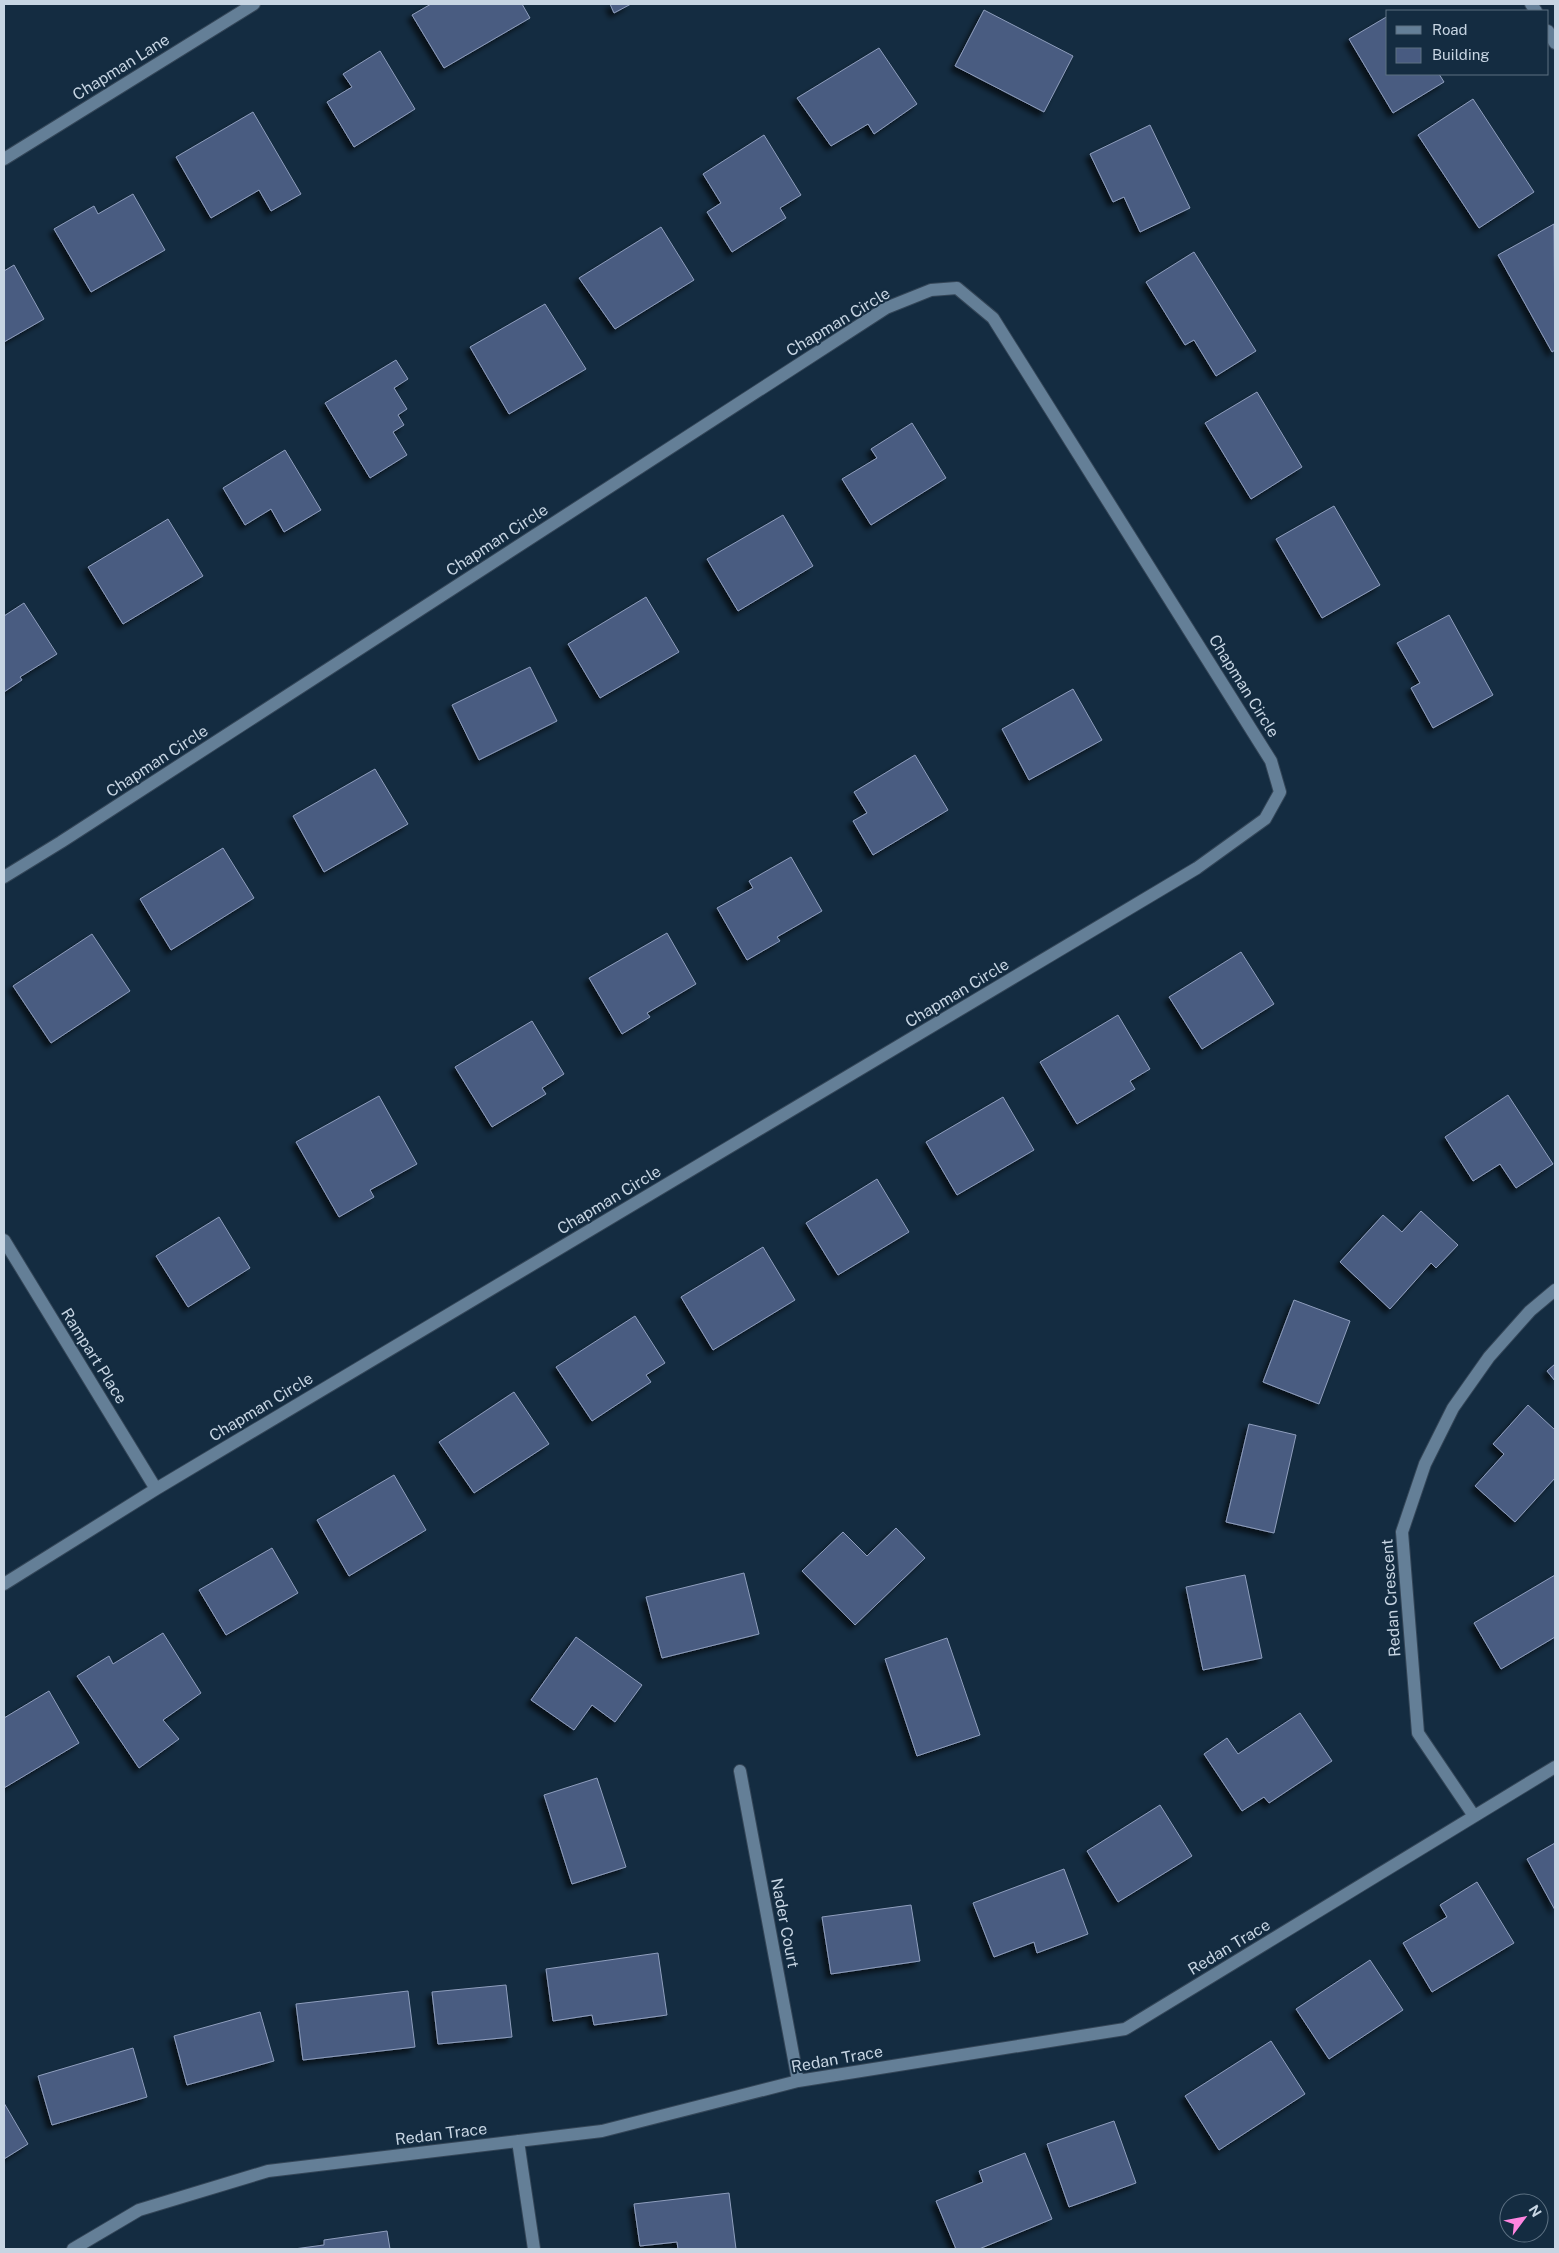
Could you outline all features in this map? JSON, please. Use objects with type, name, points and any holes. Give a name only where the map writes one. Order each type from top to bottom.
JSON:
[{"type":"street","name":"Chapman Lane","points":[[4,159],[254,4]]},
{"type":"street","name":"Chapman Circle","points":[[4,877],[886,308],[931,290],[957,288],[993,318],[1271,761],[1280,792],[1265,819],[1197,868],[156,1489],[4,1584]]},
{"type":"street","name":"Rampart Place","points":[[4,1240],[156,1489]]},
{"type":"street","name":"Redan Crescent","points":[[1474,1816],[1418,1733],[1402,1532],[1425,1464],[1453,1408],[1488,1357],[1530,1311],[1555,1290]]},
{"type":"street","name":"Redan Trace","points":[[73,2249],[139,2210],[268,2171],[602,2131],[798,2081],[1125,2028],[1555,1767]]},
{"type":"street","name":"Nader Court","points":[[740,1771],[798,2081]]},
{"type":"street","points":[[518,2141],[534,2249]]},
{"type":"building","points":[[431,4],[522,4],[530,18],[444,68],[412,15]]},
{"type":"building","points":[[610,4],[631,4],[614,13]]},
{"type":"building","points":[[984,10],[1073,56],[1044,112],[955,66]]},
{"type":"building","points":[[1386,17],[1386,75],[1440,75],[1444,82],[1393,113],[1349,39]]},
{"type":"building","points":[[879,48],[917,104],[874,134],[868,124],[831,146],[797,98]]},
{"type":"building","points":[[380,51],[415,109],[354,147],[327,102],[352,87],[343,74]]},
{"type":"building","points":[[1473,99],[1534,192],[1479,228],[1418,135]]},
{"type":"building","points":[[253,112],[301,194],[271,211],[259,190],[211,218],[176,157]]},
{"type":"building","points":[[1150,125],[1190,208],[1140,232],[1124,197],[1113,202],[1090,154]]},
{"type":"building","points":[[764,135],[801,195],[780,208],[786,218],[732,252],[707,212],[721,203],[703,174]]},
{"type":"building","points":[[133,194],[165,250],[91,292],[54,229],[94,206],[98,214]]},
{"type":"building","points":[[1554,224],[1555,350],[1552,352],[1498,255]]},
{"type":"building","points":[[661,227],[694,280],[615,329],[579,278]]},
{"type":"building","points":[[1194,252],[1256,351],[1216,376],[1194,340],[1185,345],[1146,282]]},
{"type":"building","points":[[14,265],[44,319],[4,342],[4,271]]},
{"type":"building","points":[[545,304],[586,369],[509,414],[470,347]]},
{"type":"building","points":[[396,360],[408,379],[394,388],[407,409],[398,415],[404,425],[393,432],[407,455],[370,478],[325,403]]},
{"type":"building","points":[[1257,392],[1302,467],[1251,499],[1205,423]]},
{"type":"building","points":[[912,423],[946,478],[871,525],[842,479],[877,458],[871,449]]},
{"type":"building","points":[[285,450],[321,510],[284,532],[271,509],[245,525],[223,488]]},
{"type":"building","points":[[1334,506],[1380,585],[1322,618],[1276,539]]},
{"type":"building","points":[[783,515],[813,566],[738,611],[707,559]]},
{"type":"building","points":[[168,519],[203,576],[123,624],[88,567]]},
{"type":"building","points":[[646,597],[679,652],[600,698],[568,644]]},
{"type":"building","points":[[24,603],[57,654],[20,677],[22,680],[4,692],[4,616]]},
{"type":"building","points":[[1449,615],[1493,695],[1433,728],[1411,688],[1420,683],[1397,643]]},
{"type":"building","points":[[530,667],[557,721],[479,760],[452,705]]},
{"type":"building","points":[[1073,689],[1102,740],[1029,780],[1002,729]]},
{"type":"building","points":[[915,755],[948,810],[873,855],[853,821],[867,813],[854,792]]},
{"type":"building","points":[[375,769],[408,824],[324,872],[293,816]]},
{"type":"building","points":[[223,848],[254,898],[171,950],[140,899]]},
{"type":"building","points":[[791,857],[822,911],[777,937],[780,941],[747,960],[717,908],[753,888],[749,881]]},
{"type":"building","points":[[667,933],[696,984],[647,1013],[650,1017],[622,1034],[589,978]]},
{"type":"building","points":[[92,934],[130,991],[51,1043],[13,986]]},
{"type":"building","points":[[1241,952],[1274,1004],[1202,1049],[1169,997]]},
{"type":"building","points":[[1118,1015],[1150,1069],[1130,1081],[1135,1089],[1077,1124],[1040,1062]]},
{"type":"building","points":[[532,1021],[564,1074],[542,1088],[546,1094],[492,1127],[455,1067]]},
{"type":"building","points":[[1508,1095],[1553,1164],[1516,1188],[1500,1164],[1473,1181],[1445,1137]]},
{"type":"building","points":[[379,1096],[417,1164],[370,1190],[374,1197],[339,1217],[296,1142]]},
{"type":"building","points":[[1003,1097],[1034,1150],[957,1195],[926,1142]]},
{"type":"building","points":[[877,1179],[909,1232],[838,1275],[806,1223]]},
{"type":"building","points":[[1421,1211],[1458,1245],[1436,1268],[1431,1263],[1390,1309],[1340,1262],[1383,1215],[1402,1232]]},
{"type":"building","points":[[219,1217],[250,1268],[188,1307],[156,1256]]},
{"type":"building","points":[[763,1247],[795,1300],[713,1350],[681,1297]]},
{"type":"building","points":[[1294,1300],[1350,1321],[1319,1404],[1263,1382]]},
{"type":"building","points":[[635,1316],[665,1363],[646,1375],[651,1382],[592,1421],[556,1367]]},
{"type":"building","points":[[1555,1364],[1555,1381],[1547,1371]]},
{"type":"building","points":[[514,1392],[549,1444],[474,1493],[439,1442]]},
{"type":"building","points":[[1528,1405],[1555,1430],[1555,1478],[1515,1522],[1475,1486],[1504,1454],[1493,1444]]},
{"type":"building","points":[[1249,1424],[1296,1435],[1274,1533],[1226,1522]]},
{"type":"building","points":[[394,1475],[426,1530],[349,1576],[317,1520]]},
{"type":"building","points":[[896,1528],[925,1558],[855,1625],[802,1571],[843,1532],[867,1556]]},
{"type":"building","points":[[272,1548],[298,1593],[226,1635],[199,1590]]},
{"type":"building","points":[[744,1573],[759,1634],[662,1658],[646,1597]]},
{"type":"building","points":[[1245,1575],[1262,1658],[1203,1670],[1186,1587]]},
{"type":"building","points":[[1555,1575],[1555,1637],[1501,1669],[1474,1623]]},
{"type":"building","points":[[163,1633],[201,1693],[163,1720],[179,1739],[139,1768],[77,1676],[109,1656],[113,1664]]},
{"type":"building","points":[[576,1637],[642,1685],[615,1722],[592,1705],[574,1730],[531,1700]]},
{"type":"building","points":[[947,1638],[980,1735],[917,1756],[885,1659]]},
{"type":"building","points":[[49,1691],[79,1743],[4,1788],[4,1718]]},
{"type":"building","points":[[1300,1713],[1332,1761],[1269,1803],[1264,1797],[1242,1811],[1204,1754],[1227,1738],[1238,1754]]},
{"type":"building","points":[[597,1778],[626,1867],[572,1884],[544,1795]]},
{"type":"building","points":[[1160,1805],[1192,1856],[1118,1902],[1087,1851]]},
{"type":"building","points":[[1555,1843],[1555,1910],[1527,1859]]},
{"type":"building","points":[[1064,1869],[1088,1934],[1037,1953],[1034,1942],[994,1957],[973,1903]]},
{"type":"building","points":[[1477,1882],[1514,1943],[1432,1992],[1403,1943],[1447,1917],[1440,1905]]},
{"type":"building","points":[[911,1905],[920,1961],[831,1974],[822,1917]]},
{"type":"building","points":[[658,1953],[667,2015],[594,2025],[592,2015],[553,2021],[546,1969]]},
{"type":"building","points":[[1370,1960],[1403,2010],[1329,2059],[1296,2009]]},
{"type":"building","points":[[506,1985],[512,2037],[438,2044],[432,1992]]},
{"type":"building","points":[[408,1991],[415,2047],[303,2060],[296,2004]]},
{"type":"building","points":[[260,2012],[274,2061],[187,2085],[174,2036]]},
{"type":"building","points":[[1271,2041],[1305,2094],[1219,2150],[1185,2096]]},
{"type":"building","points":[[133,2048],[147,2097],[52,2125],[38,2076]]},
{"type":"building","points":[[4,2103],[28,2144],[4,2159]]},
{"type":"building","points":[[1114,2121],[1136,2183],[1069,2207],[1047,2144]]},
{"type":"building","points":[[1025,2153],[1052,2219],[979,2249],[956,2249],[936,2201],[983,2182],[979,2171]]},
{"type":"building","points":[[729,2193],[736,2249],[678,2249],[677,2242],[640,2246],[634,2204]]},
{"type":"building","points":[[387,2231],[390,2249],[294,2249],[324,2245],[324,2240]]}]
